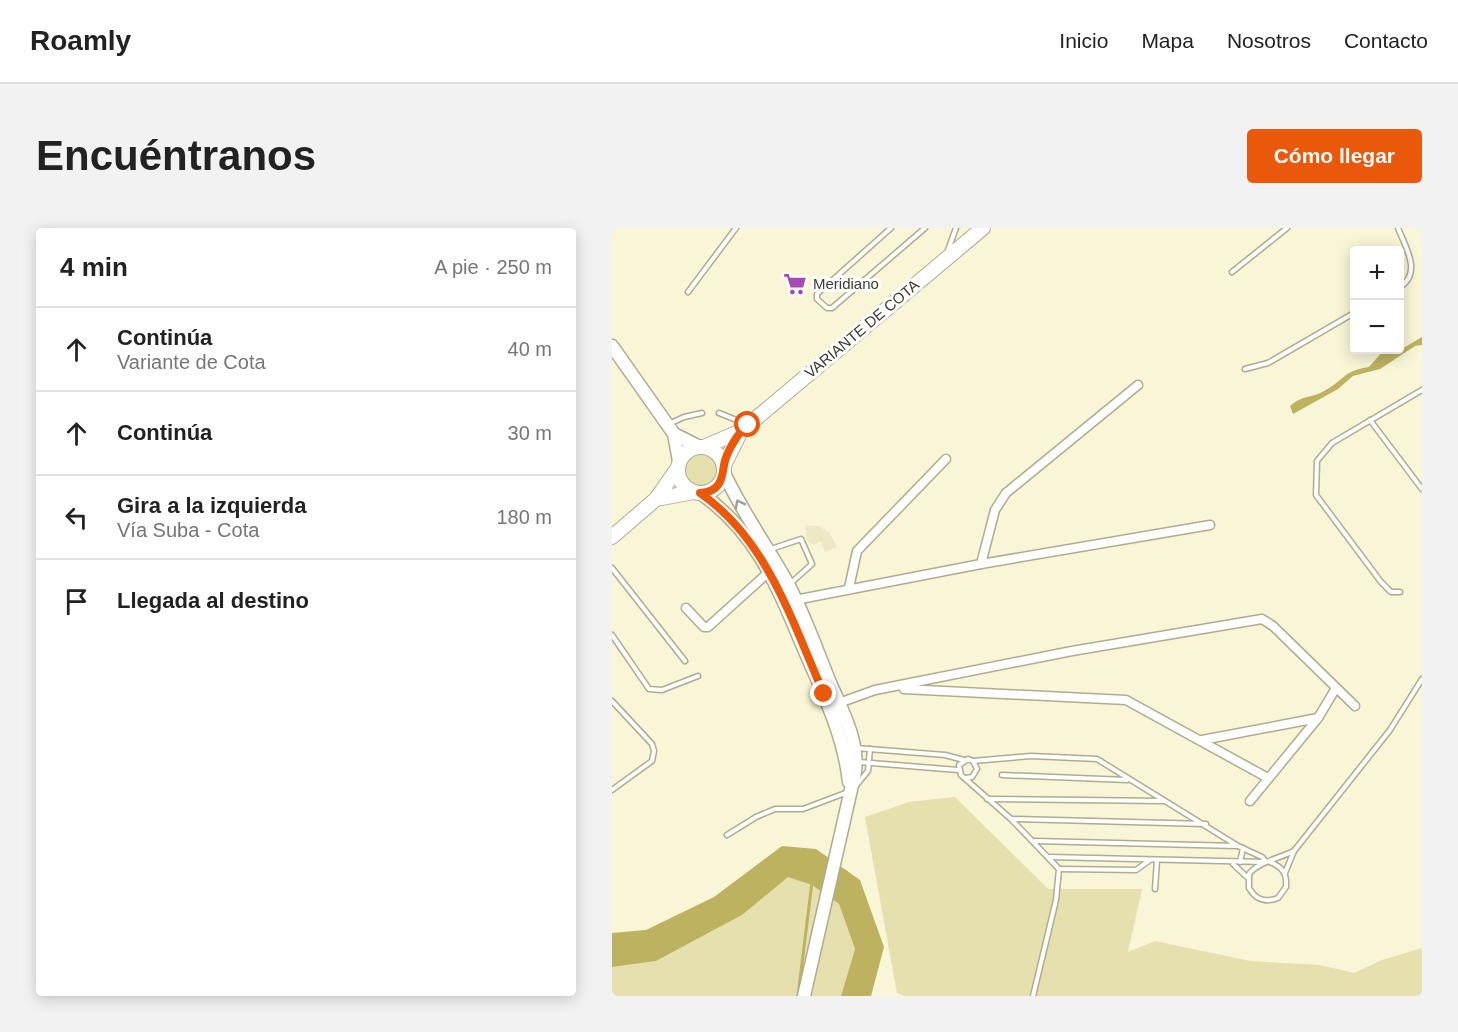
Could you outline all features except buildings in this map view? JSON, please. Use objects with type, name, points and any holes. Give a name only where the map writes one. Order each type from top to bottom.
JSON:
[{"type":"main road","name":"VARIANTE DE COTA","points":[[702,447],[744,428],[983,228]]},
{"type":"main road","points":[[612,346],[671,430],[682,484],[724,509],[770,571],[834,705]]},
{"type":"main road","name":"VARIANTE DE COTA","points":[[724,469],[744,428]]},
{"type":"main road","points":[[671,430],[717,453],[740,507],[768,550],[795,600],[849,748],[851,762],[849,789],[804,996]]},
{"type":"main road","points":[[612,537],[656,499],[688,451],[702,447]]},
{"type":"main road","points":[[656,499],[713,490],[723,480],[724,469]]},
{"type":"street","points":[[981,564],[994,510],[1006,493],[1138,385]]},
{"type":"street","points":[[849,588],[857,551],[946,459]]},
{"type":"street","points":[[795,600],[981,564],[1210,525]]},
{"type":"street","points":[[686,608],[704,627],[708,627],[770,571]]},
{"type":"street","points":[[834,705],[875,690],[1072,651],[1262,619],[1273,626],[1355,706]]},
{"type":"street","points":[[891,688],[1126,700],[1268,778]]},
{"type":"street","points":[[1250,801],[1318,718],[1336,688]]},
{"type":"street","points":[[1202,740],[1318,718]]},
{"type":"lane","points":[[688,292],[736,228]]},
{"type":"lane","points":[[891,228],[817,294],[818,299],[827,308],[832,308],[925,228]]},
{"type":"lane","points":[[944,261],[956,228]]},
{"type":"lane","points":[[1232,272],[1287,228]]},
{"type":"lane","points":[[1398,228],[1413,273],[1410,280],[1404,284]]},
{"type":"lane","points":[[1245,369],[1268,363],[1350,315]]},
{"type":"lane","points":[[1400,592],[1391,592],[1381,582],[1316,495],[1317,461],[1332,443],[1422,390]]},
{"type":"lane","points":[[671,430],[684,417],[702,413]]},
{"type":"lane","points":[[719,413],[744,428]]},
{"type":"lane","points":[[1370,420],[1422,489]]},
{"type":"lane","points":[[768,550],[801,539],[812,564],[788,585]]},
{"type":"lane","points":[[612,568],[685,661]]},
{"type":"lane","points":[[612,634],[649,689],[662,690],[698,676]]},
{"type":"lane","points":[[1232,863],[1248,878],[1252,894],[1264,901],[1271,901],[1283,893],[1286,887],[1285,873],[1294,851],[1390,730],[1422,679]]},
{"type":"lane","points":[[612,701],[652,744],[654,751],[652,761],[612,790]]},
{"type":"lane","points":[[849,748],[945,755],[973,761],[1031,756],[1097,759],[1128,780],[1268,862]]},
{"type":"lane","points":[[727,835],[766,812],[775,809],[803,809],[849,789],[863,779],[870,762],[870,749]]},
{"type":"lane","points":[[958,770],[959,765],[965,760]]},
{"type":"lane","points":[[966,778],[976,772],[973,761]]},
{"type":"lane","points":[[851,762],[958,770],[1034,841],[1059,869],[1056,900],[1033,996]]},
{"type":"lane","points":[[1002,775],[1128,780]]},
{"type":"lane","points":[[987,799],[1164,801]]},
{"type":"lane","points":[[1011,819],[1207,825]]},
{"type":"lane","points":[[1034,841],[1241,847]]},
{"type":"lane","points":[[1240,862],[1241,847]]},
{"type":"lane","points":[[1248,878],[1253,868],[1294,851]]},
{"type":"lane","points":[[1049,857],[1232,863],[1268,862],[1277,865],[1285,873]]},
{"type":"lane","points":[[1059,869],[1136,870],[1150,860]]},
{"type":"lane","points":[[1155,889],[1157,860]]},
{"type":"shaded area","points":[[1422,337],[1422,345],[1415,346],[1404,353],[1404,348]]},
{"type":"shaded area","points":[[1380,354],[1403,354],[1380,369],[1353,376],[1338,389],[1293,414],[1290,406],[1295,402],[1324,391],[1348,373],[1369,367]]},
{"type":"shaded area","points":[[701,450],[715,456],[721,470],[715,484],[701,490],[687,484],[681,470],[687,456]]},
{"type":"shaded area","points":[[805,525],[818,526],[829,532],[837,547],[825,552],[820,541],[814,545],[807,541]]},
{"type":"shaded area","points":[[955,797],[1048,889],[1142,889],[1128,952],[1155,941],[1250,961],[1320,965],[1354,973],[1382,960],[1422,948],[1422,996],[905,996],[897,993],[865,817],[909,802]]},
{"type":"shaded area","points":[[782,846],[816,849],[860,880],[884,947],[871,996],[841,996],[855,949],[839,904],[812,885],[788,877],[742,915],[656,961],[612,967],[612,933],[646,930],[714,897]]},
{"type":"shaded area","points":[[787,876],[812,885],[839,904],[855,949],[841,996],[612,996],[612,967],[656,961],[742,915]]},
{"type":"waterway","points":[[798,996],[812,882]]},
{"type":"place","name":"Meridiano","points":[[795,284]]},
{"type":"route","points":[[748,425],[741,431],[724,465],[723,480],[719,486],[707,493],[700,493],[724,509],[770,571],[824,694]]}]
